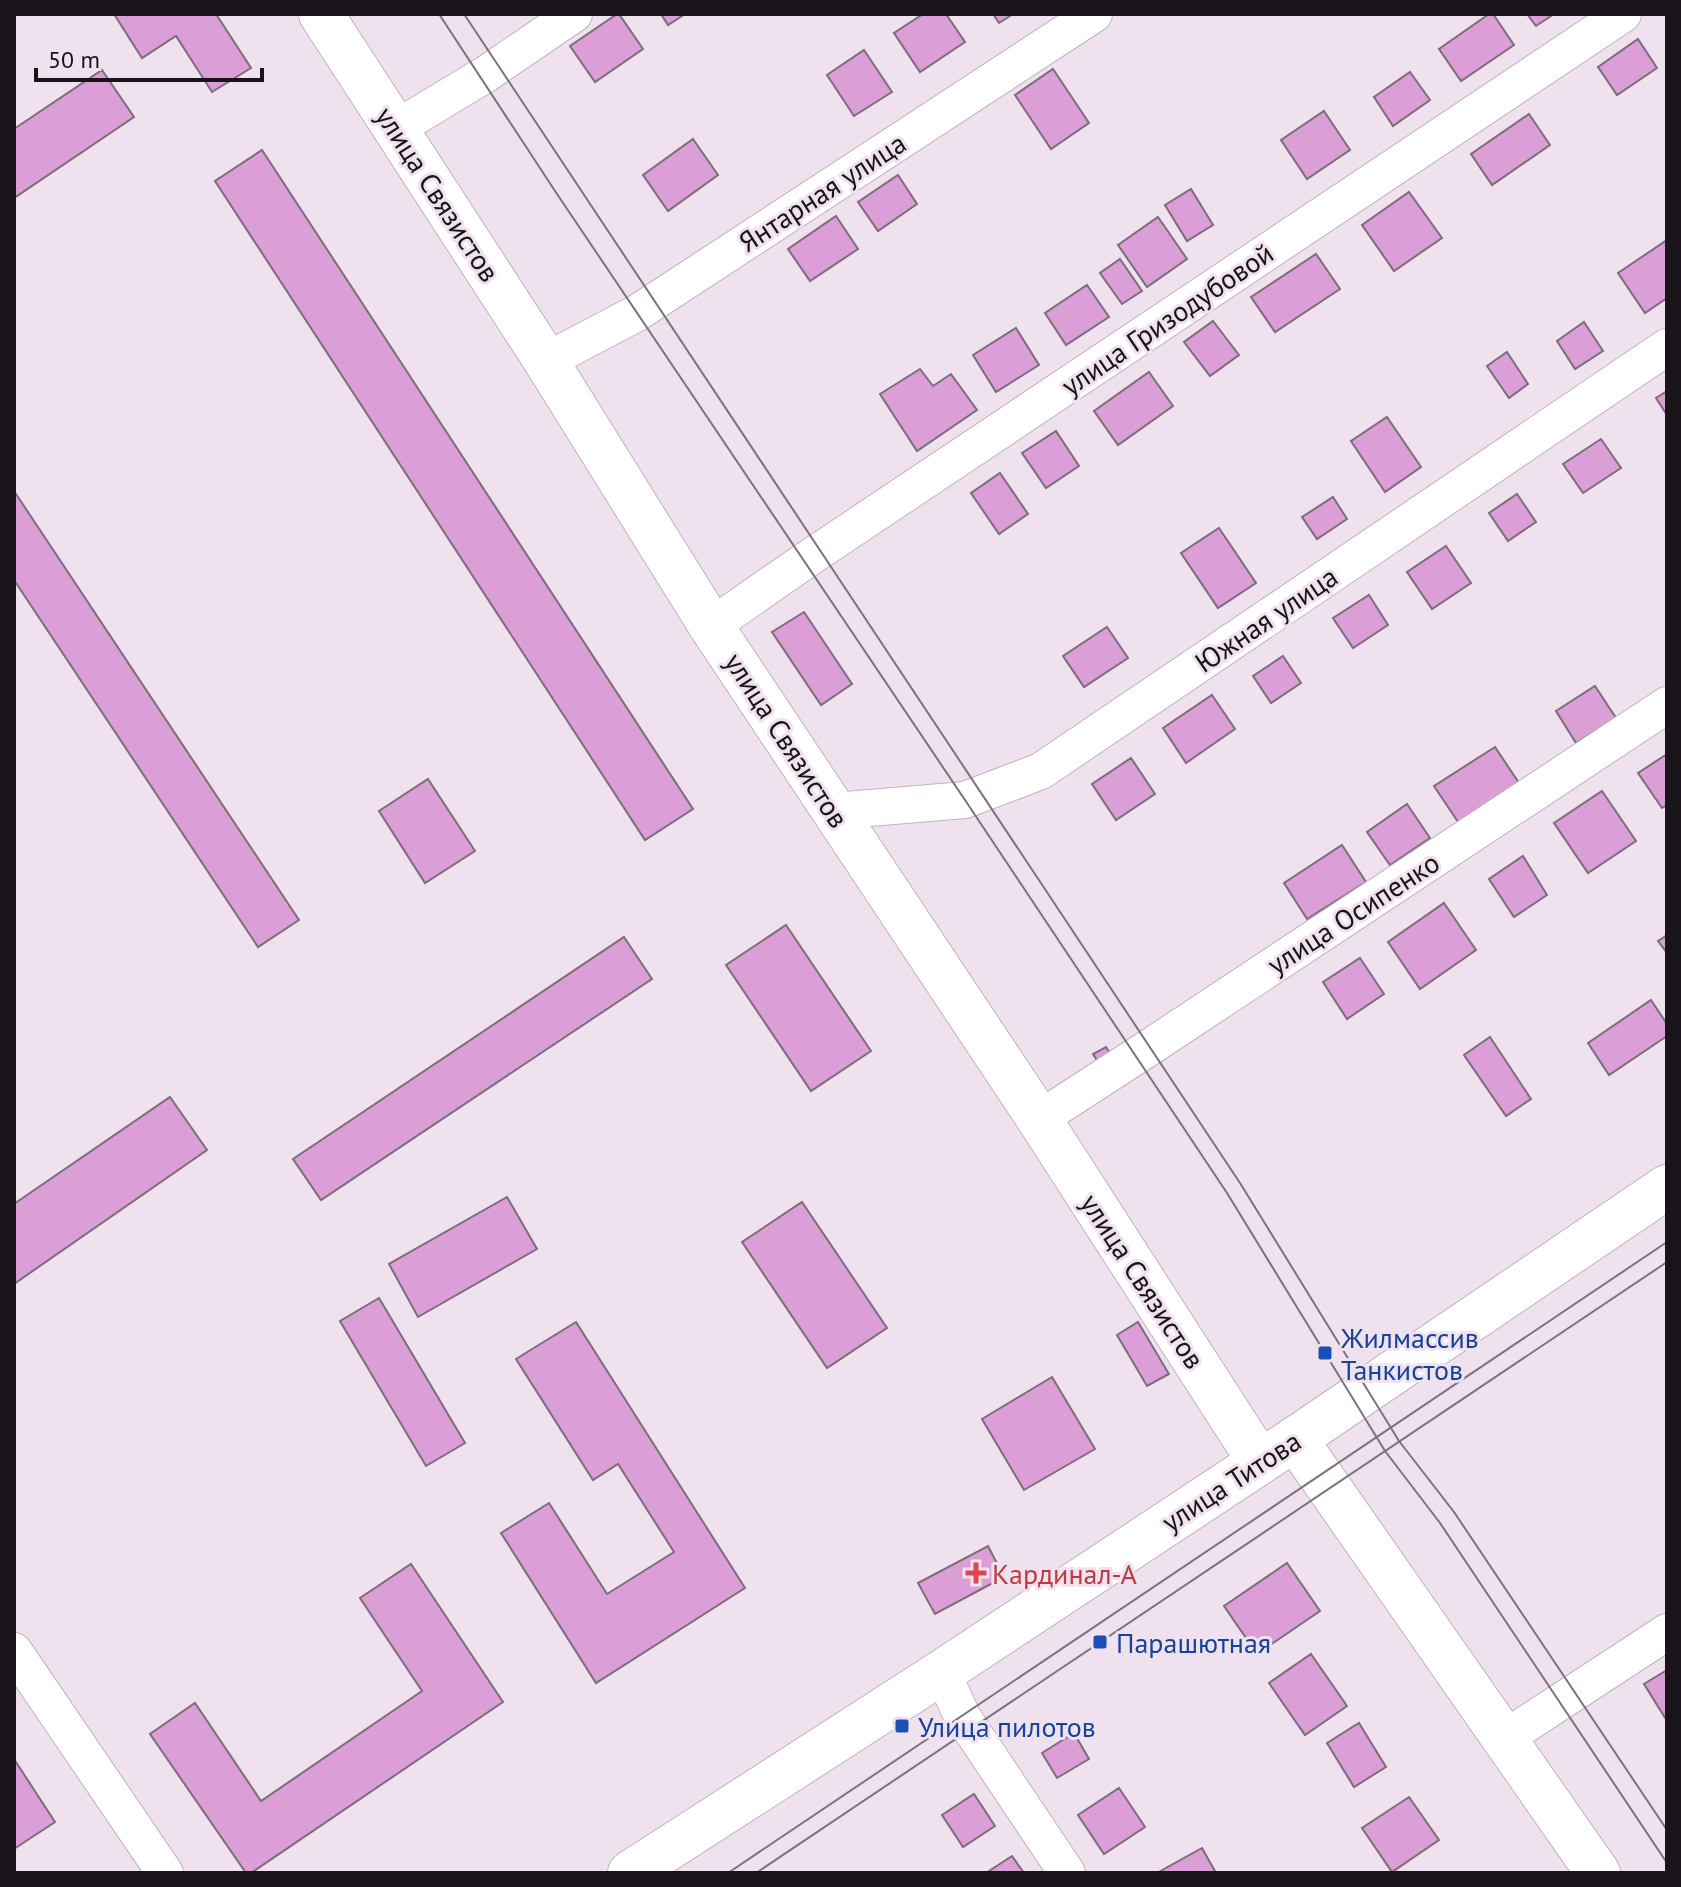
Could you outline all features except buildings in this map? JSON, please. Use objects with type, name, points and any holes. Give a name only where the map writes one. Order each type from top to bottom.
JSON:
[{"type":"street","name":"улица Связистов","points":[[321,14],[546,361],[711,626],[1039,1119],[1278,1451],[1505,1738],[1598,1873]]},
{"type":"street","points":[[395,129],[486,74],[574,14]]},
{"type":"street","name":"Янтарная улица","points":[[546,361],[637,313],[1094,14]]},
{"type":"street","name":"улица Гризодубовой","points":[[711,626],[1623,14]]},
{"type":"street","name":"Южная улица","points":[[834,811],[965,800],[1041,771],[1667,347]]},
{"type":"street","name":"улица Осипенко","points":[[1039,1119],[1667,705]]},
{"type":"street","name":"улица Титова","points":[[646,1868],[1278,1451],[1667,1187]]},
{"type":"street","points":[[1505,1738],[1667,1632]]},
{"type":"street","points":[[14,1651],[165,1873]]},
{"type":"street","points":[[942,1672],[962,1716],[1067,1873]]},
{"type":"tram line","points":[[439,14],[1227,1193],[1385,1451],[1440,1523],[1667,1863]]},
{"type":"tram line","points":[[464,14],[1240,1183],[1399,1441],[1454,1512],[1667,1830]]},
{"type":"tram line","points":[[728,1873],[1667,1242]]},
{"type":"tram line","points":[[756,1873],[1667,1262]]},
{"type":"place","name":"Жилмассив Танкистов","points":[[1325,1353]]},
{"type":"place","name":"Кардинал-А","points":[[976,1573]]},
{"type":"place","name":"Парашютная","points":[[1100,1642]]},
{"type":"place","name":"Улица пилотов","points":[[902,1726]]}]
